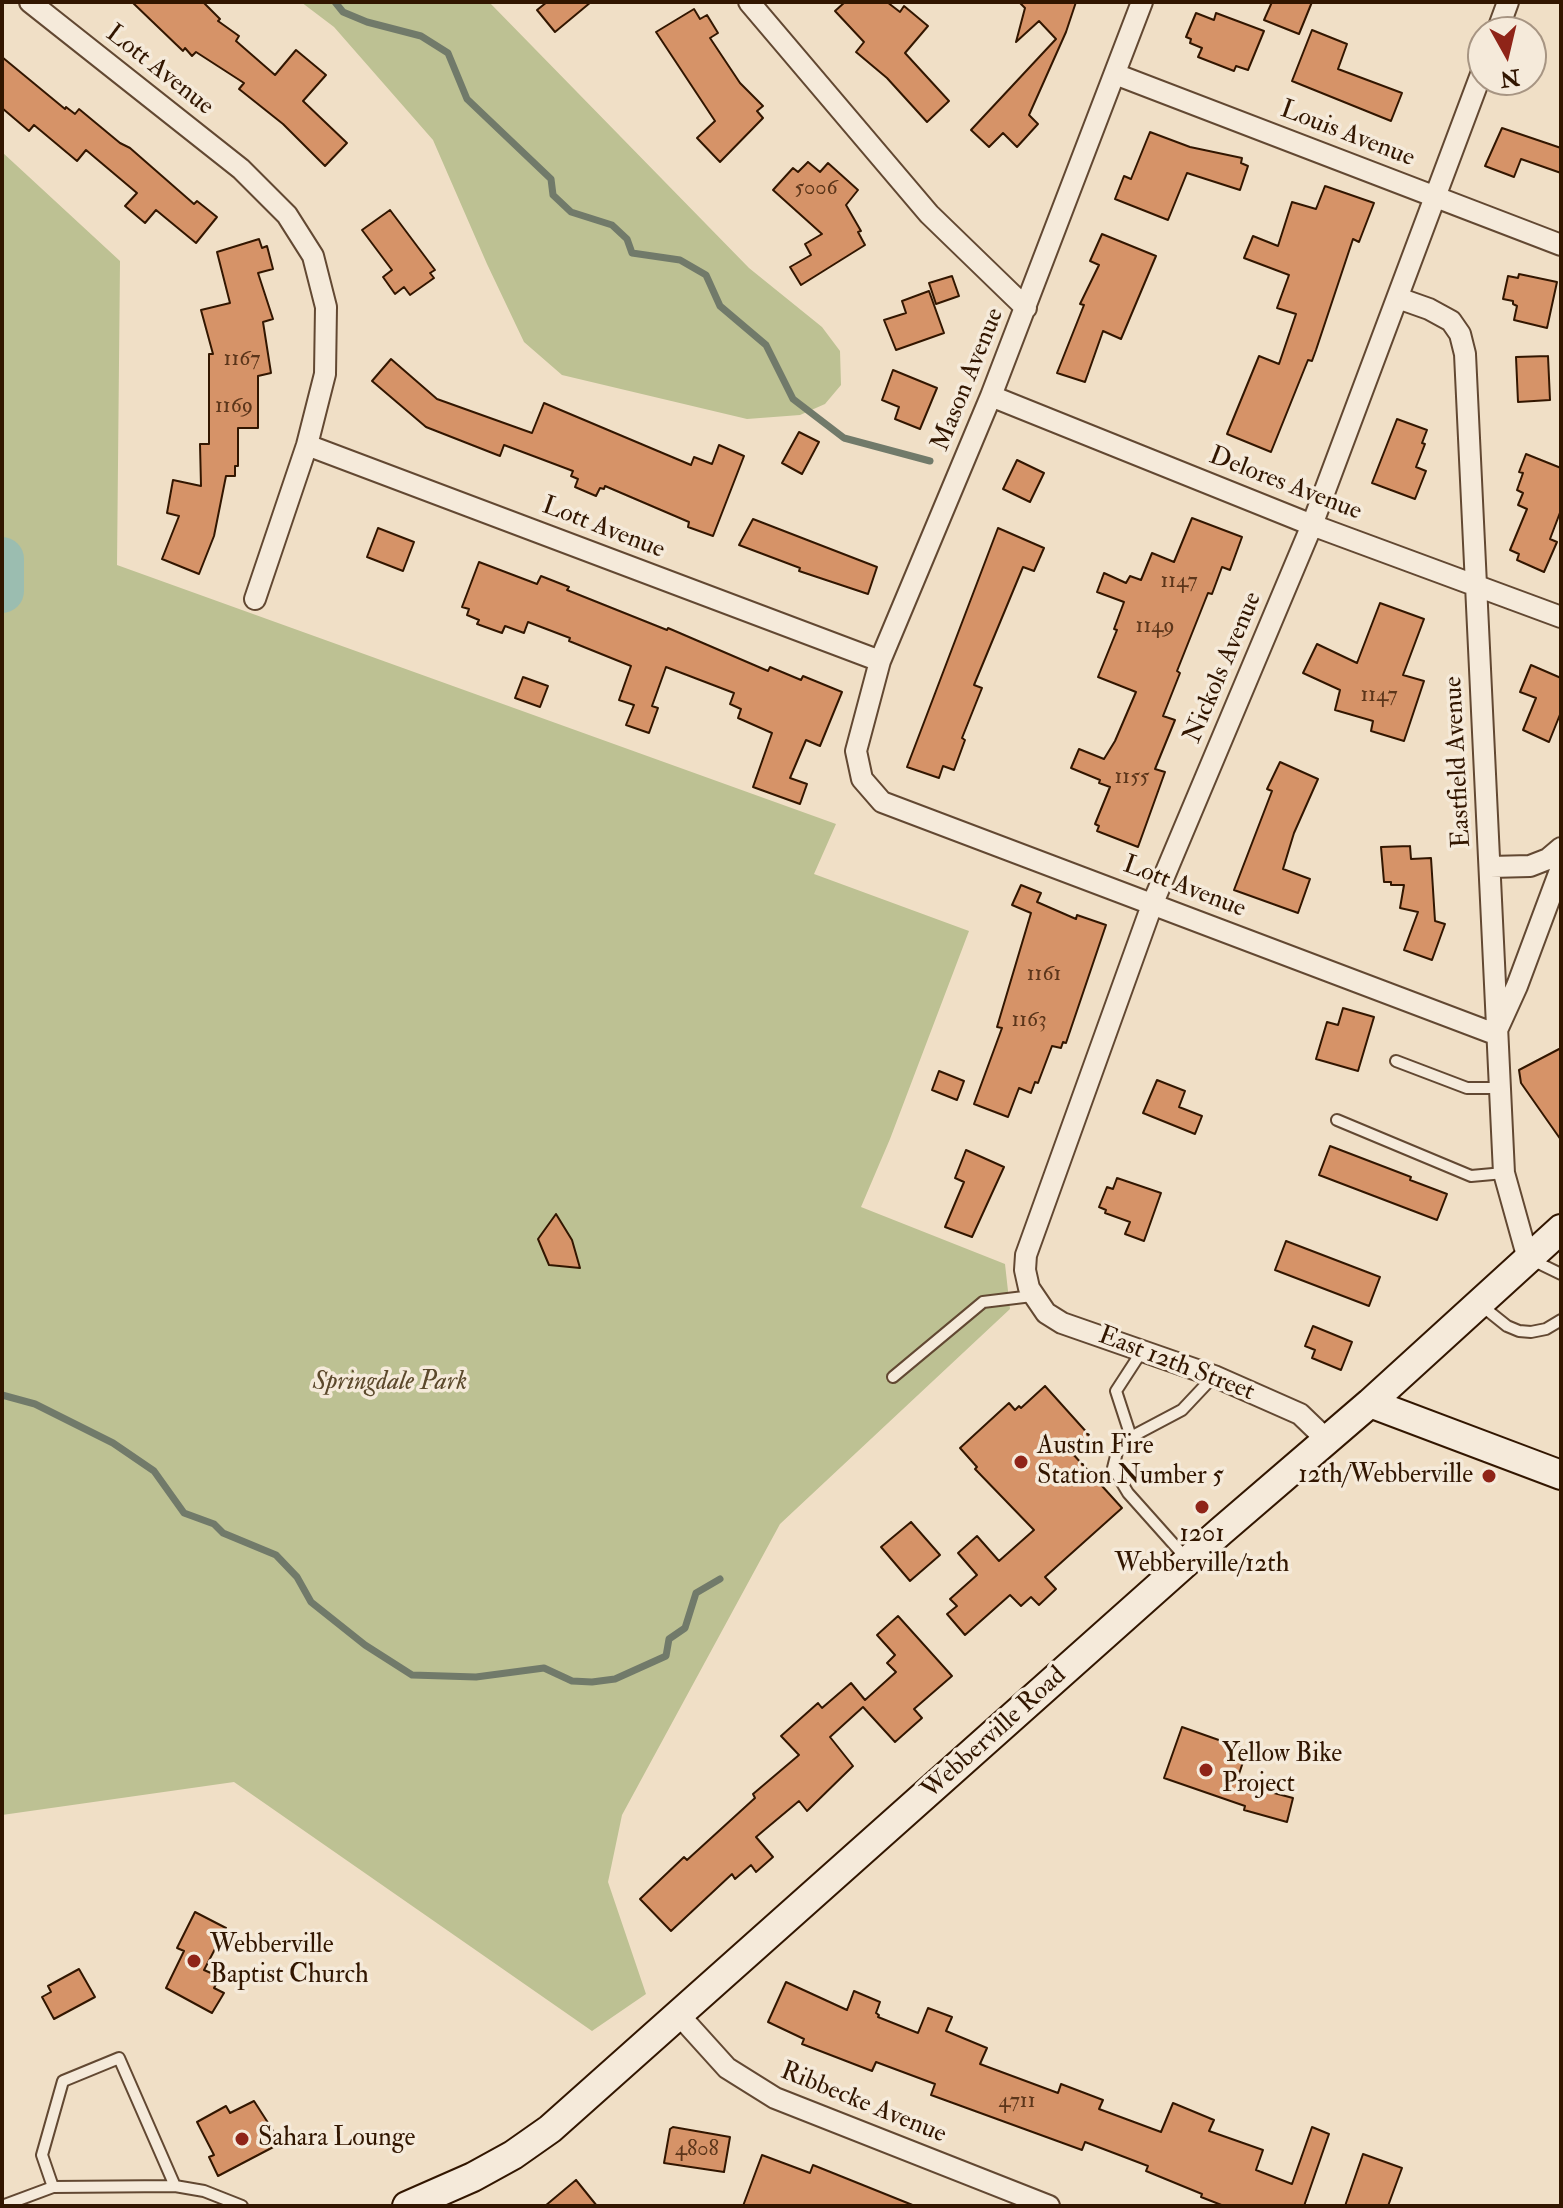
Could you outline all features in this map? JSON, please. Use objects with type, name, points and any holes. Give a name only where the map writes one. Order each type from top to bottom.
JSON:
[{"type":"street","name":"Lott Avenue","points":[[30,2],[241,169],[287,215],[313,256],[326,307],[325,374],[307,445],[255,599]]},
{"type":"street","points":[[749,2],[929,214],[1026,308]]},
{"type":"street","name":"Mason Avenue","points":[[862,779],[856,751],[880,661],[1026,308],[1142,2]]},
{"type":"street","name":"Louis Avenue","points":[[1115,74],[1561,245]]},
{"type":"street","name":"Nickols Avenue","points":[[1030,1292],[1025,1270],[1026,1255],[1152,905],[1312,525],[1473,96]]},
{"type":"street","name":"Eastfield Avenue","points":[[1398,298],[1451,321],[1460,334],[1465,354],[1498,1088],[1504,1173],[1528,1259]]},
{"type":"street","name":"Delores Avenue","points":[[991,396],[1312,525],[1561,617]]},
{"type":"street","name":"Lott Avenue","points":[[307,445],[880,661]]},
{"type":"street","name":"Lott Avenue","points":[[862,779],[882,802],[1495,1034]]},
{"type":"street","points":[[1490,867],[1530,866],[1548,859],[1561,848]]},
{"type":"street","points":[[1495,1034],[1517,986],[1561,868]]},
{"type":"street","name":"Webberville Road","points":[[407,2206],[473,2177],[550,2129],[1370,1403],[1561,1229]]},
{"type":"street","name":"East 12th Street","points":[[1030,1292],[1046,1313],[1062,1323],[1214,1376],[1300,1414],[1327,1440]]},
{"type":"street","points":[[1370,1403],[1561,1475]]},
{"type":"street","name":"Ribbecke Avenue","points":[[680,2016],[727,2068],[775,2098],[1049,2206]]},
{"type":"lane","points":[[1396,1061],[1467,1088],[1498,1088]]},
{"type":"lane","points":[[1337,1120],[1471,1176],[1504,1173]]},
{"type":"lane","points":[[1528,1259],[1561,1274]]},
{"type":"lane","points":[[893,1377],[983,1302],[1030,1292]]},
{"type":"lane","points":[[1478,1304],[1507,1326],[1519,1331],[1546,1329],[1561,1320]]},
{"type":"lane","points":[[1131,1437],[1116,1391],[1142,1351]]},
{"type":"lane","points":[[1188,1561],[1128,1493],[1113,1468],[1117,1452],[1131,1437],[1182,1410],[1214,1376]]},
{"type":"lane","points":[[53,2187],[42,2155],[63,2081],[119,2058],[175,2186]]},
{"type":"lane","points":[[2,2206],[53,2187],[175,2186],[204,2191],[242,2206]]},
{"type":"green space","points":[[301,2],[490,3],[749,268],[822,327],[840,351],[841,385],[825,404],[800,415],[747,419],[562,375],[524,342],[433,140],[334,27]]},
{"type":"green space","name":"Springdale Park","points":[[2,152],[120,261],[117,565],[836,824],[814,874],[969,931],[861,1207],[1005,1264],[1010,1309],[780,1524],[622,1815],[608,1882],[646,1994],[592,2031],[234,1782],[2,1815]]},
{"type":"building","points":[[132,2],[203,2],[220,19],[218,21],[239,36],[236,41],[275,75],[296,50],[326,75],[303,101],[347,143],[325,166],[283,124],[239,89],[244,83],[196,52],[192,56],[185,48],[183,51]]},
{"type":"building","points":[[547,2],[591,2],[555,32],[537,10]]},
{"type":"building","points":[[845,2],[887,2],[900,12],[904,6],[928,26],[905,53],[949,101],[927,122],[887,78],[856,52],[864,42],[835,11]]},
{"type":"building","points":[[1019,2],[1076,2],[1029,115],[1038,124],[1017,147],[1003,133],[989,147],[971,130],[1056,39],[1039,21],[1016,42],[1025,8]]},
{"type":"building","points":[[1272,2],[1312,2],[1299,34],[1264,20]]},
{"type":"building","points":[[694,9],[700,19],[707,15],[718,33],[710,38],[740,83],[763,106],[757,111],[763,118],[720,162],[697,138],[715,121],[656,32]]},
{"type":"building","points":[[1196,13],[1214,20],[1216,13],[1264,31],[1248,70],[1236,66],[1234,71],[1198,57],[1202,48],[1190,43],[1191,39],[1186,37]]},
{"type":"building","points":[[1312,30],[1347,44],[1338,69],[1402,93],[1391,121],[1292,81]]},
{"type":"building","points":[[2,57],[65,109],[75,114],[79,109],[130,148],[194,204],[197,201],[217,217],[196,243],[156,210],[145,223],[125,206],[137,193],[86,150],[77,161],[34,125],[29,131],[2,108]]},
{"type":"building","points":[[1502,128],[1561,148],[1561,173],[1521,159],[1514,177],[1485,166]]},
{"type":"building","points":[[1150,132],[1190,147],[1242,158],[1241,163],[1248,166],[1240,190],[1187,173],[1168,220],[1115,199],[1124,176],[1131,179]]},
{"type":"building","points":[[808,162],[820,172],[828,163],[858,190],[846,205],[865,245],[801,285],[790,267],[811,255],[805,244],[822,234],[773,190],[793,168],[798,172]]},
{"type":"building","points":[[1325,186],[1374,203],[1359,242],[1353,239],[1312,361],[1308,360],[1271,452],[1227,434],[1259,356],[1279,364],[1296,314],[1277,308],[1289,275],[1244,258],[1253,236],[1278,246],[1292,202],[1316,209]]},
{"type":"building","points":[[390,210],[435,270],[430,273],[434,278],[410,295],[404,287],[395,294],[383,277],[392,270],[362,230]]},
{"type":"building","points":[[1102,234],[1156,256],[1121,339],[1103,331],[1085,382],[1057,373],[1084,305],[1080,304],[1099,265],[1090,261]]},
{"type":"building","points":[[259,239],[262,248],[267,246],[273,269],[258,273],[273,319],[263,322],[271,373],[258,376],[258,428],[238,428],[238,466],[235,466],[235,476],[226,476],[214,536],[199,574],[162,559],[179,516],[167,513],[173,480],[201,486],[200,444],[209,444],[209,354],[213,354],[201,310],[230,303],[217,252]]},
{"type":"building","points":[[1519,274],[1557,282],[1547,328],[1514,320],[1517,306],[1513,301],[1503,299],[1508,276],[1518,278]]},
{"type":"building","points":[[952,276],[959,296],[936,304],[929,283]]},
{"type":"building","points":[[929,291],[944,333],[896,350],[884,320],[906,313],[902,301]]},
{"type":"building","points":[[1548,356],[1550,400],[1518,402],[1516,357]]},
{"type":"building","points":[[391,359],[437,399],[532,433],[544,403],[691,465],[694,457],[712,464],[719,445],[744,456],[713,536],[688,527],[689,522],[605,486],[596,496],[575,487],[578,479],[571,476],[573,471],[504,445],[500,456],[426,427],[372,381]]},
{"type":"building","points":[[893,370],[937,388],[920,429],[895,419],[899,407],[882,400]]},
{"type":"building","points":[[1397,419],[1427,430],[1416,467],[1426,471],[1415,499],[1372,483]]},
{"type":"building","points":[[799,432],[819,442],[802,474],[782,463]]},
{"type":"building","points":[[1526,454],[1561,468],[1561,510],[1550,539],[1557,542],[1544,572],[1517,560],[1519,554],[1510,550],[1527,509],[1518,505],[1523,493],[1517,490],[1523,473],[1519,472]]},
{"type":"building","points":[[1017,460],[1044,473],[1030,502],[1003,489]]},
{"type":"building","points":[[1192,518],[1242,537],[1230,570],[1222,567],[1212,594],[1208,593],[1177,671],[1180,673],[1163,716],[1175,720],[1155,769],[1165,772],[1138,847],[1097,831],[1099,826],[1095,824],[1110,787],[1071,768],[1079,749],[1104,759],[1136,692],[1098,677],[1117,630],[1114,629],[1124,602],[1097,592],[1104,573],[1126,583],[1130,576],[1141,580],[1152,553],[1174,562]]},
{"type":"building","points":[[753,519],[877,567],[868,594],[799,571],[800,568],[739,545]]},
{"type":"building","points":[[378,528],[414,542],[403,571],[367,557]]},
{"type":"building","points":[[998,528],[1044,548],[1034,571],[1023,567],[974,685],[982,688],[962,738],[965,740],[954,770],[943,766],[939,778],[907,767]]},
{"type":"building","points":[[479,562],[537,584],[541,576],[569,587],[567,590],[668,628],[768,671],[770,667],[801,680],[803,676],[842,692],[820,746],[806,740],[790,778],[807,784],[800,804],[753,787],[772,733],[738,718],[741,709],[730,704],[734,693],[666,667],[652,706],[658,708],[649,733],[626,725],[634,705],[619,700],[631,666],[528,622],[524,633],[505,626],[502,633],[477,624],[479,620],[467,615],[469,609],[462,607]]},
{"type":"building","points":[[1380,603],[1424,619],[1403,675],[1424,681],[1404,741],[1371,731],[1373,721],[1335,710],[1340,690],[1303,673],[1317,644],[1357,663]]},
{"type":"building","points":[[1531,665],[1561,678],[1561,712],[1549,742],[1523,730],[1536,698],[1520,692]]},
{"type":"building","points":[[523,677],[548,686],[540,707],[515,698]]},
{"type":"building","points":[[1280,762],[1318,779],[1294,833],[1283,869],[1310,879],[1298,913],[1234,890],[1272,791],[1267,789]]},
{"type":"building","points":[[1410,846],[1411,859],[1431,858],[1435,921],[1445,924],[1432,960],[1404,950],[1418,912],[1400,908],[1404,885],[1384,882],[1381,847]]},
{"type":"building","points":[[1021,885],[1041,893],[1037,902],[1076,919],[1077,915],[1106,925],[1066,1043],[1063,1042],[1061,1048],[1052,1046],[1031,1093],[1019,1088],[1008,1117],[974,1104],[1002,1028],[997,1027],[1031,913],[1012,905]]},
{"type":"building","points":[[1343,1008],[1374,1017],[1358,1071],[1316,1059],[1327,1022],[1338,1025]]},
{"type":"building","points":[[1561,1048],[1561,1140],[1521,1083],[1519,1070]]},
{"type":"building","points":[[939,1071],[964,1081],[957,1100],[932,1090]]},
{"type":"building","points":[[1157,1080],[1185,1091],[1179,1107],[1202,1116],[1195,1134],[1143,1113]]},
{"type":"building","points":[[1330,1146],[1447,1194],[1437,1220],[1319,1175]]},
{"type":"building","points":[[966,1150],[1004,1167],[972,1237],[945,1227],[964,1182],[955,1178]]},
{"type":"building","points":[[1117,1178],[1161,1193],[1144,1241],[1125,1234],[1130,1222],[1105,1213],[1106,1210],[1099,1207],[1107,1187],[1113,1189]]},
{"type":"building","points":[[556,1214],[572,1240],[580,1268],[549,1265],[538,1239]]},
{"type":"building","points":[[1286,1241],[1380,1277],[1369,1306],[1275,1270]]},
{"type":"building","points":[[1313,1326],[1352,1342],[1341,1370],[1312,1358],[1315,1350],[1305,1346]]},
{"type":"building","name":"Austin Fire Station Number 5","points":[[1045,1386],[1090,1436],[1072,1453],[1122,1508],[1045,1577],[1056,1589],[1039,1605],[1031,1597],[1021,1606],[1010,1595],[965,1635],[947,1614],[957,1606],[950,1599],[977,1575],[958,1553],[977,1536],[999,1561],[1034,1530],[975,1469],[977,1467],[960,1448],[1009,1403],[1015,1410],[1019,1406],[1021,1408]]},
{"type":"building","points":[[911,1522],[940,1555],[910,1581],[881,1547]]},
{"type":"building","points":[[898,1616],[952,1676],[914,1709],[922,1718],[895,1742],[863,1707],[830,1737],[853,1766],[807,1811],[799,1801],[756,1837],[773,1857],[756,1872],[751,1865],[735,1879],[732,1874],[671,1931],[640,1899],[684,1857],[687,1860],[755,1798],[753,1794],[799,1755],[781,1736],[818,1703],[822,1708],[851,1683],[865,1700],[896,1672],[887,1663],[895,1655],[877,1635]]},
{"type":"building","points":[[1182,1727],[1247,1750],[1236,1783],[1293,1798],[1287,1822],[1244,1810],[1245,1806],[1164,1778]]},
{"type":"building","name":"Webberville Baptist Church","points":[[195,1912],[226,1928],[204,1970],[220,1977],[214,1988],[224,1993],[212,2013],[166,1988],[184,1951],[177,1948]]},
{"type":"building","points":[[79,1969],[95,1997],[54,2019],[42,1997],[51,1992],[48,1986]]},
{"type":"building","points":[[786,1982],[847,2010],[854,1991],[880,2002],[876,2013],[878,2017],[918,2033],[928,2008],[952,2017],[946,2031],[987,2048],[980,2064],[1058,2093],[1061,2084],[1103,2100],[1099,2109],[1161,2132],[1173,2103],[1214,2120],[1209,2131],[1263,2150],[1256,2170],[1292,2184],[1312,2127],[1329,2134],[1304,2206],[1224,2206],[1146,2171],[1148,2166],[1085,2142],[1082,2150],[931,2095],[935,2084],[876,2062],[872,2071],[802,2044],[804,2039],[768,2022]]},
{"type":"building","name":"Sahara Lounge","points":[[254,2101],[281,2143],[218,2176],[209,2157],[214,2155],[197,2122],[226,2106],[230,2113]]},
{"type":"building","points":[[670,2129],[730,2137],[724,2172],[664,2163]]},
{"type":"building","points":[[1363,2154],[1402,2168],[1388,2206],[1345,2206]]},
{"type":"building","points":[[762,2155],[810,2173],[813,2165],[915,2206],[743,2206]]},
{"type":"building","points":[[576,2180],[597,2206],[545,2206]]},
{"type":"waterway","points":[[335,2],[343,12],[367,22],[421,36],[448,53],[467,99],[551,179],[553,195],[571,212],[612,225],[627,239],[632,253],[680,260],[706,275],[720,306],[766,345],[793,399],[844,438],[930,461]]},
{"type":"waterway","points":[[2,559],[2,591]]},
{"type":"waterway","points":[[2,1395],[35,1404],[113,1443],[154,1471],[184,1513],[214,1524],[223,1533],[276,1555],[297,1577],[311,1602],[365,1645],[412,1675],[476,1677],[544,1668],[572,1681],[615,1679],[666,1656],[669,1639],[685,1628],[696,1593],[720,1579]]},
{"type":"place","name":"Austin Fire Station Number 5","points":[[1021,1462]]},
{"type":"place","name":"12th/Webberville","points":[[1489,1476]]},
{"type":"place","name":"1201 Webberville/12th","points":[[1202,1507]]},
{"type":"place","name":"Yellow Bike Project","points":[[1206,1770]]},
{"type":"place","name":"Webberville Baptist Church","points":[[194,1961]]},
{"type":"place","name":"Sahara Lounge","points":[[242,2139]]}]
